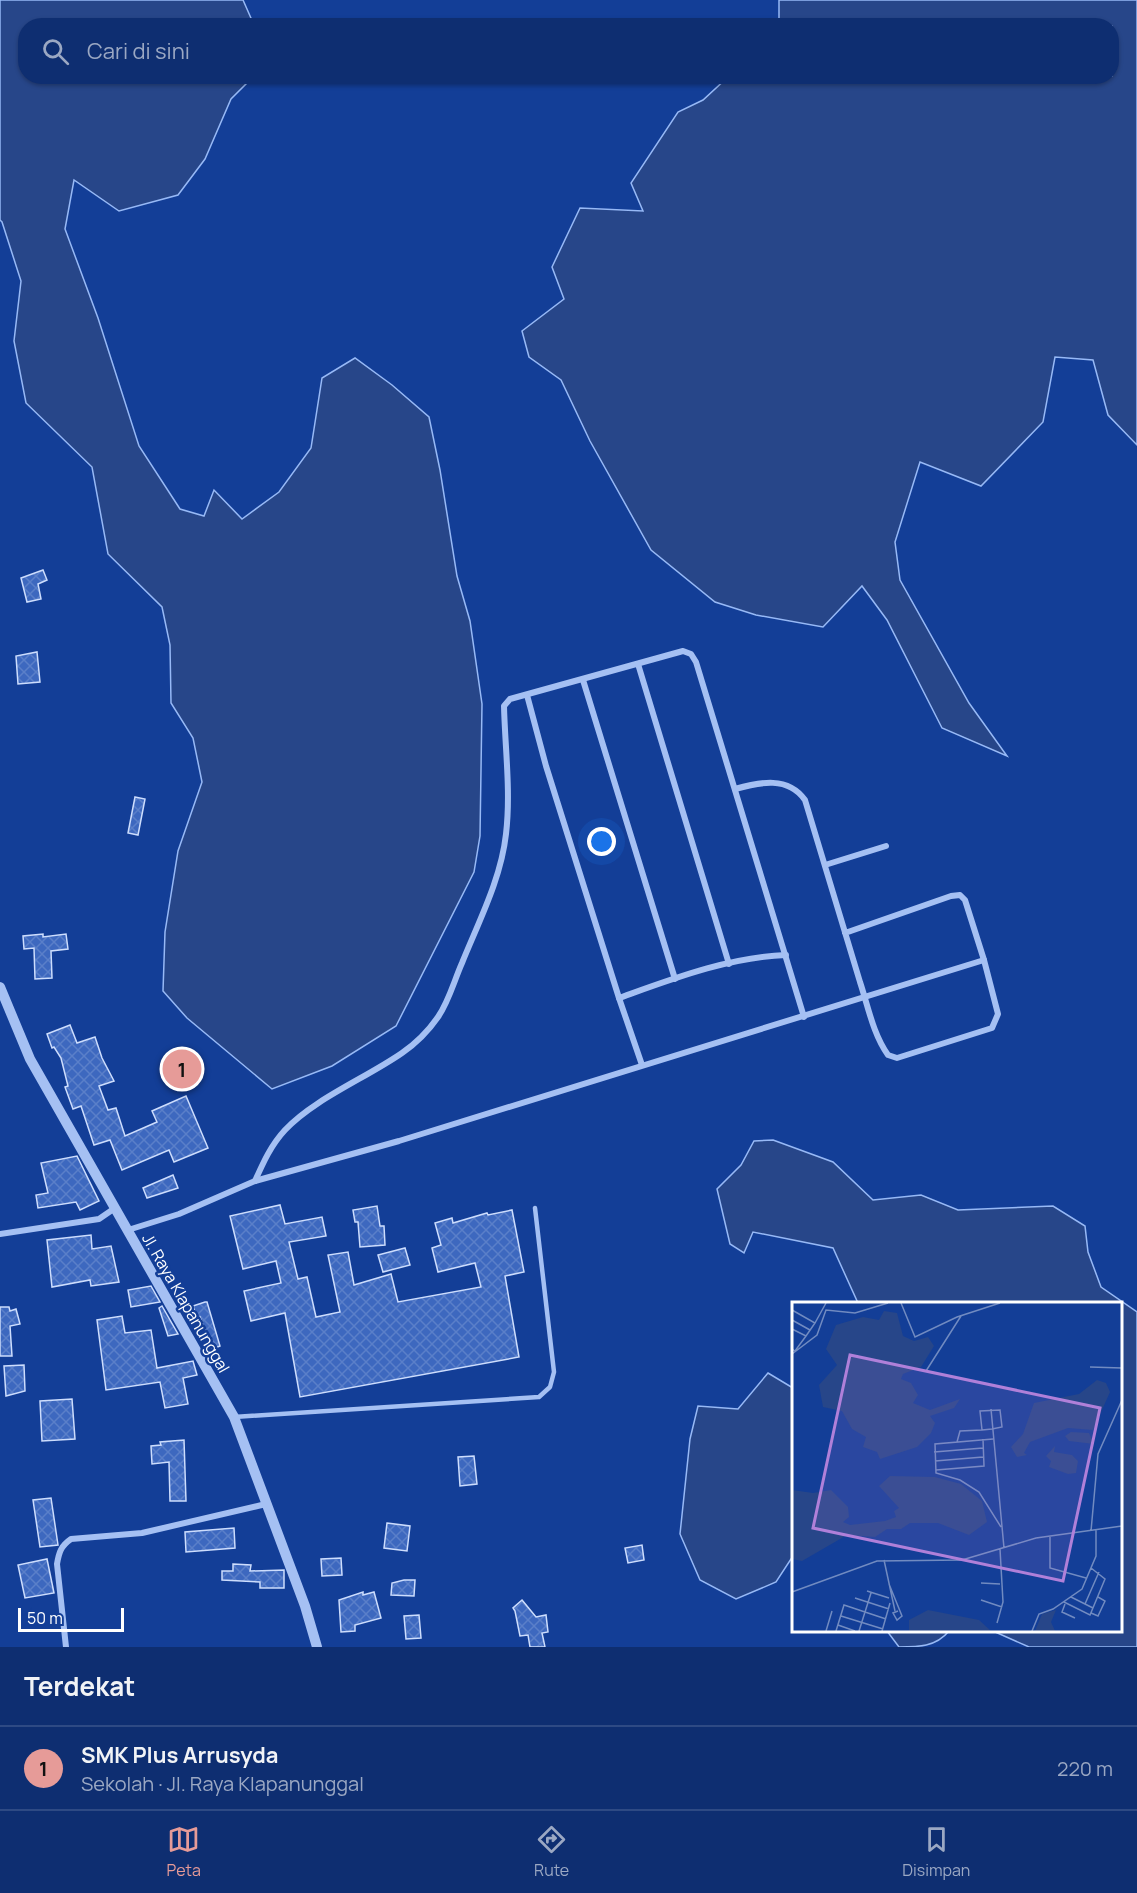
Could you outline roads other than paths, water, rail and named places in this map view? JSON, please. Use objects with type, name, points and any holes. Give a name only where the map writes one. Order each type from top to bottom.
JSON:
[{"type":"street","points":[[255,1181],[266,1156],[285,1130],[316,1106],[403,1052],[418,1040],[438,1017],[488,900],[501,860],[508,805],[504,706],[510,699],[683,651],[692,654],[804,1017]]},
{"type":"street","points":[[638,664],[729,964]]},
{"type":"street","points":[[583,680],[675,979]]},
{"type":"street","points":[[527,695],[546,766],[642,1065]]},
{"type":"street","points":[[735,789],[758,783],[772,783],[798,790],[805,800],[845,933],[865,996],[888,1055],[897,1058],[992,1028],[998,1014],[965,900],[960,895],[951,896],[845,933]]},
{"type":"street","points":[[825,865],[886,846]]},
{"type":"street","points":[[619,998],[747,958],[786,955]]},
{"type":"street","points":[[128,1230],[179,1214],[255,1181],[399,1141],[984,960]]},
{"type":"street","name":"Jl. Raya Klapanunggal","points":[[0,987],[30,1059],[234,1417],[305,1606],[317,1647]]},
{"type":"street","points":[[0,1234],[99,1219],[115,1208]]},
{"type":"street","points":[[66,1647],[57,1564],[58,1553],[71,1539],[142,1533],[266,1504]]},
{"type":"lane","points":[[234,1417],[538,1397],[550,1387],[554,1372],[535,1208]]},
{"type":"water","points":[[0,0],[243,0],[251,18],[18,18],[18,84],[246,84],[231,99],[205,159],[178,195],[119,211],[74,180],[65,229],[98,318],[139,446],[180,509],[204,516],[214,490],[242,519],[279,492],[311,448],[322,378],[355,358],[392,385],[429,417],[457,576],[470,621],[482,704],[480,836],[474,872],[396,1026],[332,1066],[272,1089],[187,1018],[163,991],[165,932],[178,851],[202,782],[193,738],[171,703],[170,645],[162,607],[108,554],[92,467],[26,403],[14,341],[21,281],[0,220]]},
{"type":"water","points":[[779,0],[1137,0],[1137,445],[1108,415],[1093,360],[1055,357],[1043,422],[981,486],[920,462],[895,542],[900,580],[969,703],[1007,756],[942,728],[887,620],[862,586],[823,627],[756,615],[715,602],[651,550],[590,441],[561,380],[529,357],[522,331],[564,299],[552,267],[580,208],[643,211],[631,183],[678,112],[703,100],[720,84],[1119,84],[1119,18],[779,18]]},
{"type":"water","points":[[773,1140],[833,1162],[873,1200],[921,1195],[958,1210],[1053,1206],[1085,1226],[1088,1252],[1101,1287],[1137,1312],[1137,1647],[1029,1647],[995,1632],[1122,1632],[1122,1302],[858,1302],[833,1248],[753,1232],[744,1253],[730,1244],[717,1189],[741,1165],[754,1141]]},
{"type":"water","points":[[768,1373],[792,1387],[792,1558],[776,1582],[736,1599],[700,1580],[680,1534],[690,1439],[698,1406],[738,1409]]},
{"type":"water","points":[[888,1632],[948,1632],[932,1643],[899,1647]]},
{"type":"place","name":"SMK Plus Arrusyda","points":[[182,1069]]}]
